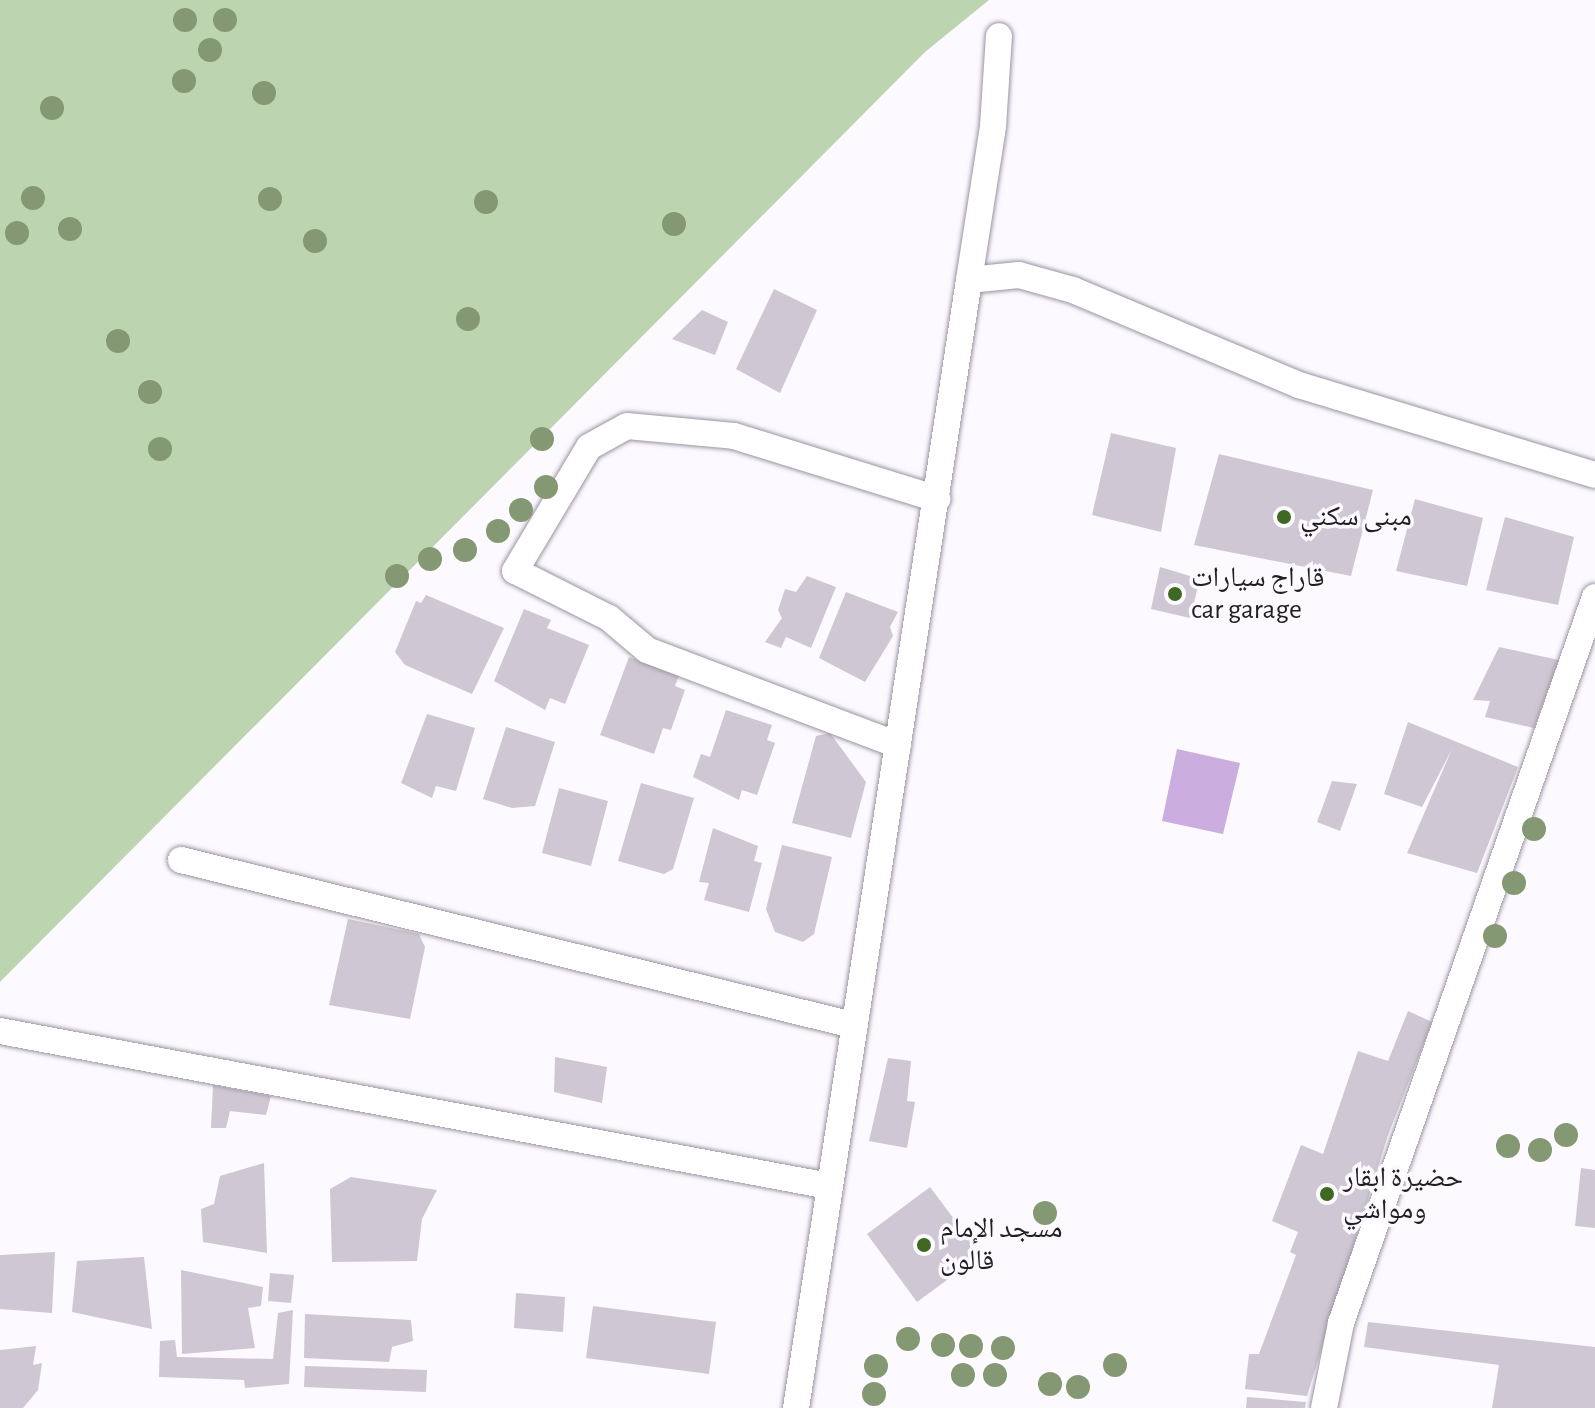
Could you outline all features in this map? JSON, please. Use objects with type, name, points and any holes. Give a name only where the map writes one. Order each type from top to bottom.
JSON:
[{"type":"street","points":[[796,1408],[993,126],[999,36]]},
{"type":"street","points":[[969,280],[1019,275],[1073,290],[1299,385],[1595,475]]},
{"type":"street","points":[[898,745],[647,650],[609,618],[515,571],[589,447],[627,426],[734,436],[937,499]]},
{"type":"street","points":[[1324,1408],[1341,1323],[1584,658],[1595,597]]},
{"type":"street","points":[[181,860],[853,1025]]},
{"type":"street","points":[[0,1031],[829,1186]]},
{"type":"green space","points":[[0,0],[989,0],[925,52],[0,982]]},
{"type":"shaded area","points":[[1177,749],[1240,763],[1223,834],[1162,821]]},
{"type":"building","points":[[774,289],[817,310],[780,393],[736,369]]},
{"type":"building","points":[[702,310],[728,322],[715,355],[672,339]]},
{"type":"building","points":[[1111,433],[1176,448],[1161,532],[1092,515]]},
{"type":"building","name":"مبنى سكني","points":[[1219,454],[1373,490],[1351,576],[1194,545]]},
{"type":"building","name":"مبنى سكني","points":[[1415,499],[1483,518],[1467,586],[1396,571]]},
{"type":"building","points":[[1505,517],[1574,537],[1558,605],[1486,590]]},
{"type":"building","name":"قاراج سيارات car garage","points":[[1160,567],[1200,579],[1190,618],[1151,609]]},
{"type":"building","points":[[807,576],[836,587],[811,648],[786,637],[781,648],[765,642],[782,618],[778,610],[785,589],[796,592]]},
{"type":"building","points":[[846,592],[898,612],[890,627],[893,636],[865,682],[819,658]]},
{"type":"building","points":[[426,595],[504,628],[472,694],[405,665],[395,652],[416,601],[421,603]]},
{"type":"building","points":[[524,609],[551,620],[547,628],[589,645],[565,704],[550,698],[545,710],[494,681]]},
{"type":"building","points":[[1499,647],[1559,660],[1534,728],[1485,717],[1490,701],[1473,700]]},
{"type":"building","points":[[629,657],[679,675],[675,686],[685,690],[671,730],[663,728],[654,754],[600,735]]},
{"type":"building","points":[[726,710],[772,725],[767,740],[775,743],[757,795],[742,790],[739,800],[693,777],[701,754],[710,757]]},
{"type":"building","points":[[427,714],[475,728],[456,791],[436,786],[432,798],[401,783]]},
{"type":"building","points":[[1408,722],[1518,767],[1477,873],[1407,853],[1452,749],[1422,807],[1384,794]]},
{"type":"building","points":[[506,727],[555,742],[535,806],[512,808],[483,799]]},
{"type":"building","points":[[830,733],[866,782],[851,838],[792,823],[816,736]]},
{"type":"building","points":[[1332,781],[1357,784],[1340,831],[1317,822]]},
{"type":"building","points":[[641,783],[694,798],[673,869],[664,874],[618,861]]},
{"type":"building","points":[[559,788],[608,801],[591,866],[542,853]]},
{"type":"building","points":[[713,828],[758,846],[754,861],[762,863],[749,912],[704,900],[709,883],[699,882]]},
{"type":"building","points":[[782,845],[832,857],[814,934],[803,942],[775,932],[766,909]]},
{"type":"building","points":[[348,919],[419,934],[425,947],[410,1019],[329,1005]]},
{"type":"building","name":"حضيرة ابقار ومواشي","points":[[1408,1011],[1432,1022],[1388,1135],[1307,1396],[1245,1389],[1249,1354],[1259,1354],[1296,1255],[1290,1252],[1298,1232],[1272,1221],[1301,1145],[1323,1154],[1358,1051],[1388,1061]]},
{"type":"building","points":[[555,1057],[607,1067],[602,1103],[554,1092]]},
{"type":"building","points":[[888,1058],[911,1061],[907,1101],[915,1102],[907,1148],[869,1141]]},
{"type":"building","points":[[213,1085],[271,1096],[266,1115],[230,1111],[226,1128],[211,1128]]},
{"type":"building","points":[[264,1163],[267,1253],[203,1242],[201,1209],[214,1204],[220,1176]]},
{"type":"building","points":[[1581,1168],[1595,1170],[1595,1228],[1575,1226]]},
{"type":"building","points":[[351,1177],[437,1190],[422,1219],[417,1261],[332,1262],[330,1189]]},
{"type":"building","name":"مسجد الإمام قالون","points":[[930,1187],[981,1255],[917,1302],[867,1234]]},
{"type":"building","points":[[55,1252],[52,1313],[0,1309],[0,1255]]},
{"type":"building","points":[[144,1257],[152,1329],[72,1312],[77,1261]]},
{"type":"building","points":[[181,1270],[263,1287],[261,1306],[248,1308],[255,1348],[182,1354]]},
{"type":"building","points":[[270,1273],[294,1275],[291,1303],[268,1301]]},
{"type":"building","points":[[516,1293],[565,1297],[563,1332],[514,1328]]},
{"type":"building","points":[[593,1306],[716,1322],[709,1374],[586,1358]]},
{"type":"building","points":[[293,1310],[289,1384],[245,1388],[244,1380],[159,1377],[160,1341],[175,1340],[177,1357],[273,1359],[278,1313]]},
{"type":"building","points":[[305,1314],[411,1320],[413,1341],[392,1347],[389,1362],[304,1358]]},
{"type":"building","points":[[1368,1322],[1595,1347],[1595,1408],[1492,1408],[1499,1365],[1364,1347]]},
{"type":"building","points":[[36,1346],[33,1365],[42,1363],[38,1390],[23,1408],[0,1408],[0,1350]]},
{"type":"building","points":[[305,1366],[427,1370],[426,1392],[304,1387]]},
{"type":"building","points":[[1247,1397],[1306,1402],[1305,1408],[1246,1408]]},
{"type":"place","name":"مبنى سكني","points":[[1284,517]]},
{"type":"place","name":"قاراج سيارات car garage","points":[[1175,594]]},
{"type":"place","name":"حضيرة ابقار ومواشي","points":[[1327,1194]]},
{"type":"place","name":"مسجد الإمام قالون","points":[[924,1245]]}]
